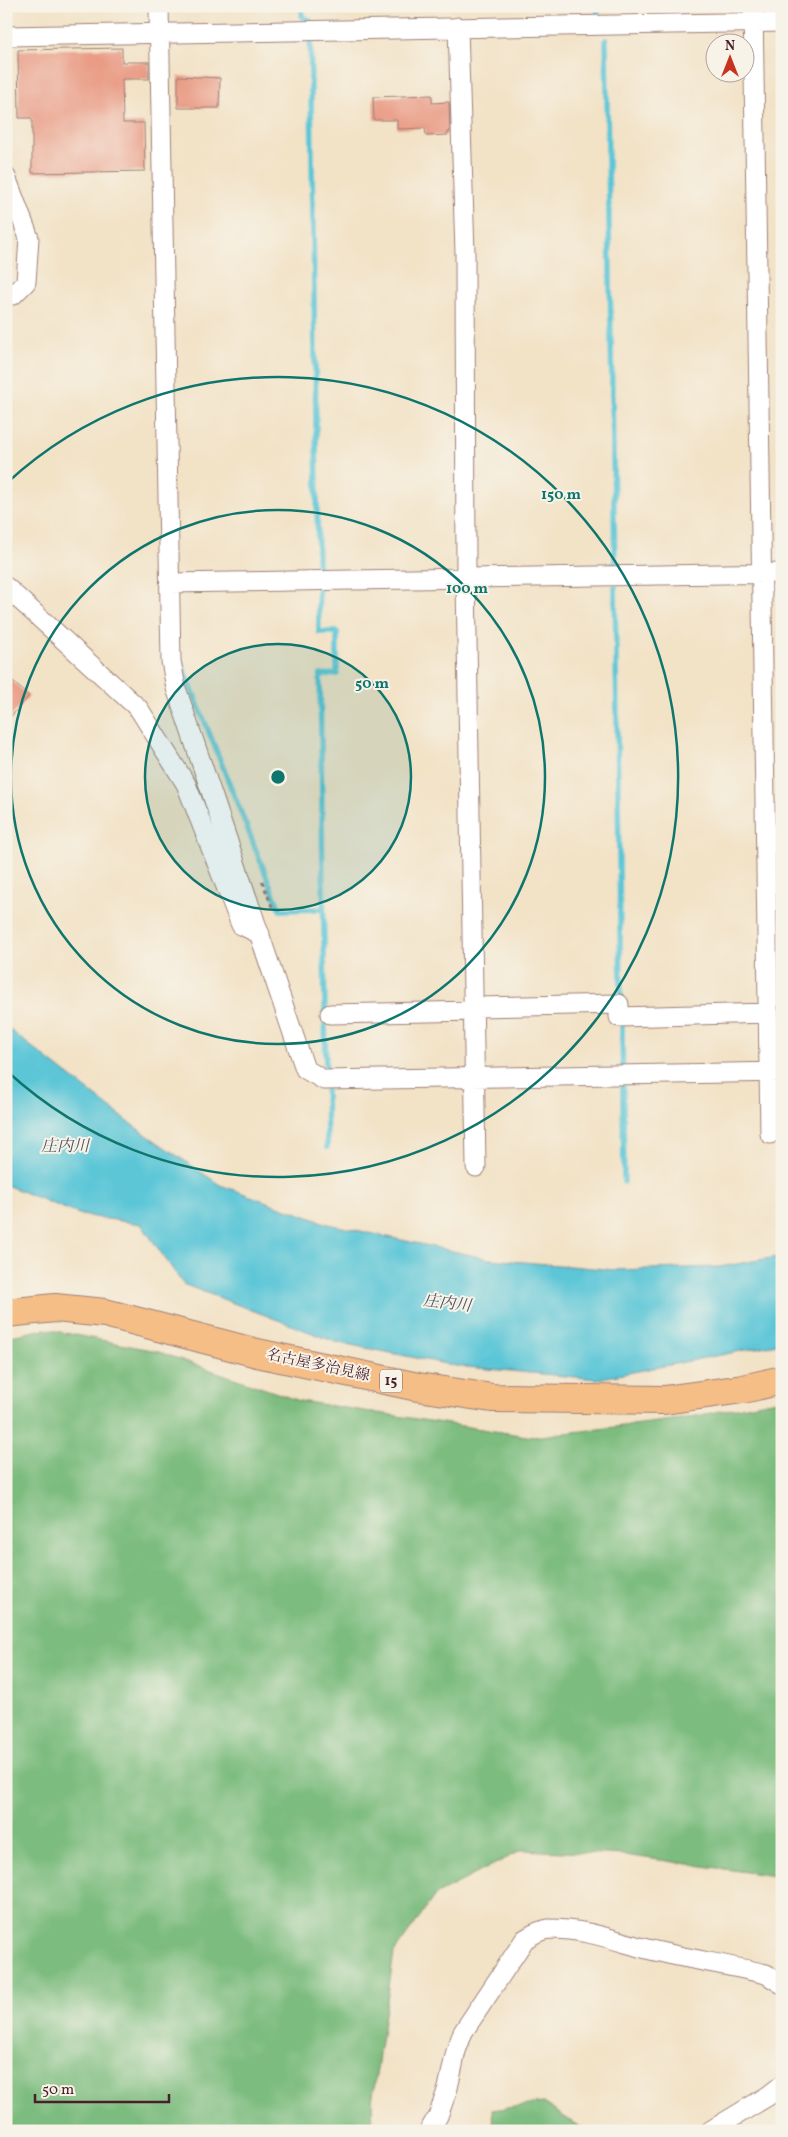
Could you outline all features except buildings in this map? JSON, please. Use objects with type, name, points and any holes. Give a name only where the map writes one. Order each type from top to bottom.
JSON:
[{"type":"main road","name":"名古屋多治見線","points":[[6,1313],[55,1308],[105,1313],[257,1353],[418,1387],[492,1398],[664,1400],[743,1389],[782,1380]]},
{"type":"street","points":[[160,6],[171,661],[176,688],[305,1069],[324,1080],[776,1072]]},
{"type":"street","points":[[6,36],[160,31],[458,27],[754,14],[782,22]]},
{"type":"street","points":[[754,14],[763,574],[776,1072],[770,1134]]},
{"type":"street","points":[[458,27],[464,254],[466,580],[475,1009],[476,1167]]},
{"type":"street","points":[[6,177],[29,238],[26,282],[13,295],[6,295]]},
{"type":"street","points":[[170,583],[466,580],[782,573]]},
{"type":"street","points":[[6,587],[140,709],[186,784],[241,926],[260,934]]},
{"type":"street","points":[[330,1014],[619,1004],[619,1017],[773,1006]]},
{"type":"street","points":[[429,2131],[438,2116],[448,2088],[456,2051],[463,2032],[525,1939],[535,1933],[547,1929],[581,1931],[604,1935],[638,1946],[766,1974],[782,1984]]},
{"type":"street","points":[[710,2131],[761,2101],[782,2085]]},
{"type":"green space","points":[[45,1329],[156,1351],[300,1401],[533,1437],[681,1419],[782,1399],[782,1877],[624,1855],[522,1850],[435,1895],[394,1953],[372,2102],[373,2131],[6,2131],[6,1337]]},
{"type":"green space","points":[[543,2103],[586,2131],[493,2131],[492,2110]]},
{"type":"water","name":"庄内川","points":[[6,1027],[135,1127],[220,1185],[328,1224],[489,1259],[615,1270],[720,1267],[782,1256],[782,1343],[597,1379],[456,1366],[336,1342],[183,1284],[141,1224],[81,1215],[6,1185]]},
{"type":"waterway","points":[[302,6],[302,17],[310,20],[319,632],[337,632],[337,674],[320,675],[327,1147]]},
{"type":"waterway","points":[[595,6],[598,12]]},
{"type":"waterway","points":[[606,40],[615,567]]},
{"type":"waterway","points":[[615,587],[621,996]]},
{"type":"waterway","points":[[178,655],[280,910],[323,909]]},
{"type":"waterway","points":[[622,1023],[624,1182]]}]
